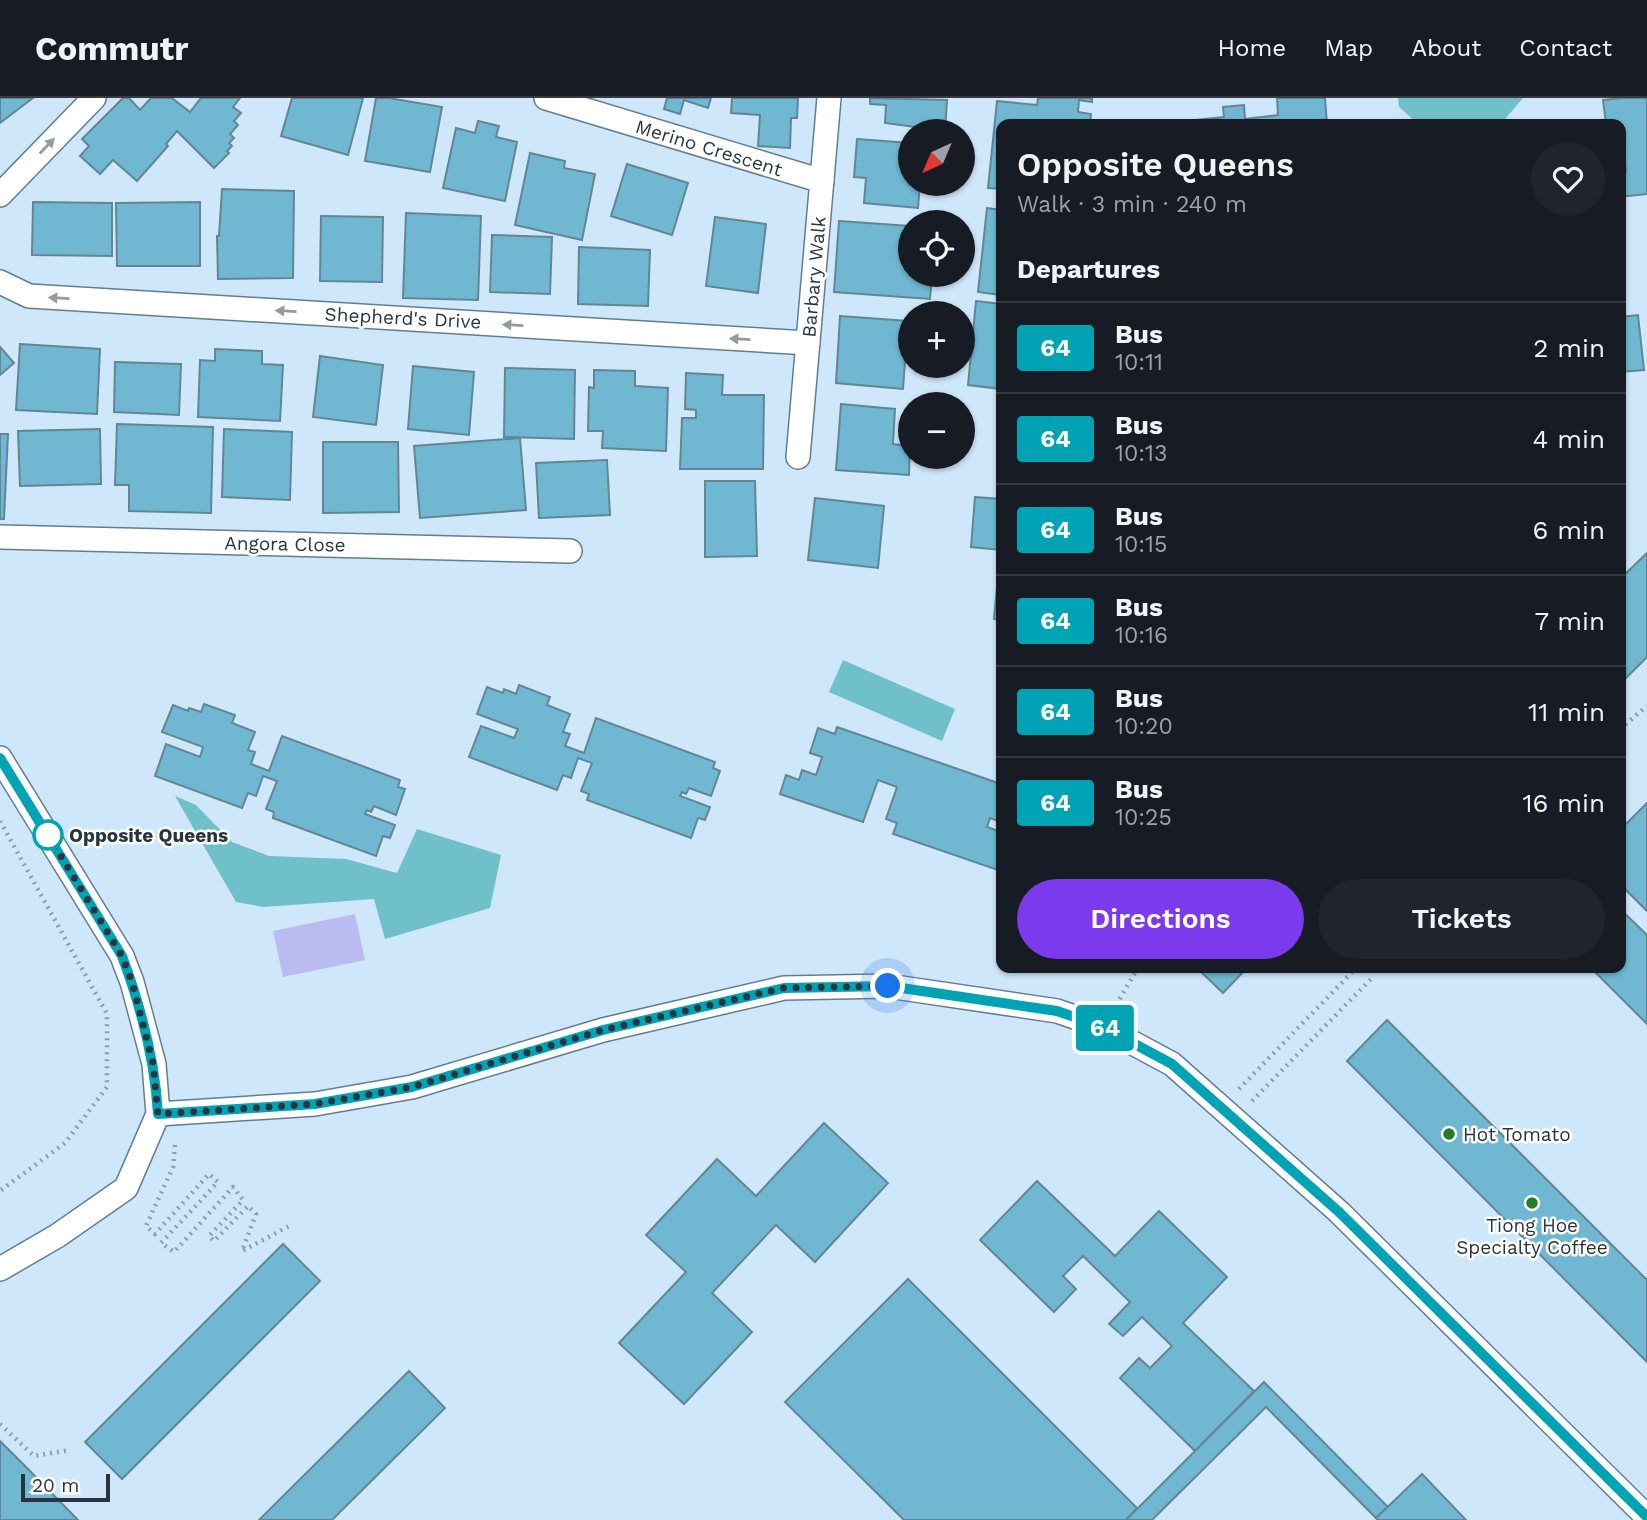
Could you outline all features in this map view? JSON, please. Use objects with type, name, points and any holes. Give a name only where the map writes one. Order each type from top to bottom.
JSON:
[{"type":"street","points":[[0,195],[94,98]]},
{"type":"street","name":"Merino Crescent","points":[[546,98],[598,106],[822,181]]},
{"type":"street","name":"Barbary Walk","points":[[798,457],[829,98]]},
{"type":"street","name":"Shepherd's Drive","points":[[0,282],[29,296],[808,343]]},
{"type":"street","name":"Angora Close","points":[[0,537],[570,551]]},
{"type":"street","points":[[0,758],[122,956],[132,982],[168,1113],[126,1188],[57,1236],[0,1269]]},
{"type":"street","points":[[168,1113],[315,1104],[412,1087],[594,1033],[784,988],[888,986],[1057,1011],[1103,1027],[1172,1064],[1339,1212],[1647,1517]]},
{"type":"path","points":[[1626,724],[1647,706]]},
{"type":"path","points":[[0,821],[107,1014],[107,1087],[65,1143],[0,1191]]},
{"type":"path","points":[[1103,1027],[1135,973]]},
{"type":"path","points":[[1228,1113],[1352,973]]},
{"type":"path","points":[[1228,1113],[1371,979]]},
{"type":"path","points":[[168,1113],[173,1167],[146,1226],[155,1234],[209,1174],[218,1182],[161,1242],[174,1252],[233,1187],[243,1200],[209,1236],[214,1241],[248,1206],[256,1214],[242,1251],[291,1225]]},
{"type":"path","points":[[0,1424],[34,1456],[70,1450]]},
{"type":"shaded area","points":[[1398,98],[1523,98],[1505,119],[1412,119],[1399,107]]},
{"type":"shaded area","points":[[843,660],[955,709],[942,741],[829,692]]},
{"type":"shaded area","points":[[175,796],[196,805],[232,842],[269,856],[346,859],[397,873],[417,829],[501,855],[490,908],[385,939],[374,899],[264,907],[236,902]]},
{"type":"shaded area","points":[[355,914],[365,960],[283,977],[273,931]]},
{"type":"building","points":[[0,98],[33,98],[0,123]]},
{"type":"building","points":[[123,98],[129,98],[140,110],[151,98],[172,98],[190,112],[201,98],[240,98],[233,107],[241,113],[234,121],[238,125],[230,134],[234,138],[229,143],[232,146],[227,151],[229,153],[214,168],[177,131],[166,144],[168,146],[137,181],[113,160],[100,174],[80,156],[89,146],[82,139]]},
{"type":"building","points":[[292,98],[363,98],[348,155],[281,136]]},
{"type":"building","points":[[376,98],[442,107],[430,172],[365,161]]},
{"type":"building","points":[[667,98],[711,98],[708,108],[684,100],[680,114],[664,109]]},
{"type":"building","points":[[732,98],[798,98],[797,118],[791,118],[790,148],[758,146],[760,115],[731,113]]},
{"type":"building","points":[[870,98],[947,100],[946,119],[898,119],[898,125],[885,123],[886,105],[870,104]]},
{"type":"building","points":[[1038,98],[1092,98],[1092,102],[1079,100],[1078,112],[1091,114],[1090,119],[996,119],[996,189],[988,188],[997,101],[1037,105]]},
{"type":"building","points":[[1277,98],[1325,98],[1327,119],[1245,119],[1278,115]]},
{"type":"building","points":[[1647,98],[1647,194],[1626,196],[1626,119],[1605,119],[1603,100]]},
{"type":"building","points":[[1244,105],[1245,119],[1205,119],[1224,117],[1223,107]]},
{"type":"building","points":[[478,121],[499,126],[496,137],[517,142],[505,201],[443,188],[456,128],[475,133]]},
{"type":"building","points":[[857,139],[898,142],[898,196],[919,196],[918,208],[864,203],[866,178],[854,177]]},
{"type":"building","points":[[530,153],[565,161],[564,168],[595,174],[582,240],[515,225]]},
{"type":"building","points":[[627,164],[688,183],[672,235],[611,216]]},
{"type":"building","points":[[222,189],[294,191],[293,278],[218,279],[217,236]]},
{"type":"building","points":[[33,202],[112,203],[112,256],[32,255]]},
{"type":"building","points":[[200,202],[200,266],[117,266],[116,203]]},
{"type":"building","points":[[987,208],[996,209],[996,294],[978,292]]},
{"type":"building","points":[[406,213],[481,216],[478,300],[403,298]]},
{"type":"building","points":[[321,216],[383,217],[382,282],[320,281]]},
{"type":"building","points":[[715,217],[766,224],[758,293],[706,286]]},
{"type":"building","points":[[839,221],[898,225],[898,287],[931,287],[930,299],[834,292]]},
{"type":"building","points":[[492,235],[552,237],[550,294],[490,292]]},
{"type":"building","points":[[579,247],[650,250],[648,306],[578,304]]},
{"type":"building","points":[[976,301],[996,303],[996,388],[968,385],[969,378],[975,378]]},
{"type":"building","points":[[1638,315],[1644,370],[1626,372],[1626,316]]},
{"type":"building","points":[[840,316],[898,320],[898,378],[904,378],[903,389],[836,383]]},
{"type":"building","points":[[20,344],[100,349],[97,414],[16,410]]},
{"type":"building","points":[[0,347],[14,363],[0,375]]},
{"type":"building","points":[[215,349],[262,351],[262,364],[283,365],[280,421],[198,417],[200,360],[215,361]]},
{"type":"building","points":[[320,356],[383,365],[376,425],[313,417]]},
{"type":"building","points":[[115,362],[181,364],[179,415],[114,412]]},
{"type":"building","points":[[413,366],[474,372],[469,435],[408,429]]},
{"type":"building","points":[[505,368],[575,370],[574,439],[504,437]]},
{"type":"building","points":[[594,370],[635,371],[635,386],[668,388],[666,451],[602,448],[603,431],[588,431],[589,387],[594,388]]},
{"type":"building","points":[[686,373],[723,375],[722,395],[764,395],[763,469],[680,469],[682,418],[696,418],[696,410],[685,409]]},
{"type":"building","points":[[841,404],[895,409],[893,444],[898,445],[898,469],[909,469],[909,475],[836,470]]},
{"type":"building","points":[[117,424],[213,427],[211,513],[129,511],[129,485],[115,485]]},
{"type":"building","points":[[100,429],[101,484],[20,486],[18,431]]},
{"type":"building","points":[[224,429],[292,432],[290,500],[222,497]]},
{"type":"building","points":[[0,434],[8,434],[4,519],[0,519]]},
{"type":"building","points":[[520,438],[526,510],[420,518],[414,446]]},
{"type":"building","points":[[323,442],[398,442],[399,512],[323,513]]},
{"type":"building","points":[[607,460],[610,515],[539,518],[536,463]]},
{"type":"building","points":[[705,481],[755,481],[757,556],[705,557]]},
{"type":"building","points":[[975,497],[996,499],[996,550],[971,547]]},
{"type":"building","points":[[815,498],[884,506],[878,568],[808,560]]},
{"type":"building","points":[[1647,553],[1647,657],[1626,678],[1626,573]]},
{"type":"building","points":[[519,685],[550,697],[547,705],[570,714],[563,732],[570,734],[565,746],[584,753],[596,718],[715,762],[713,768],[720,771],[711,796],[689,788],[686,794],[682,792],[680,796],[710,807],[705,820],[698,818],[691,838],[587,800],[589,794],[581,791],[592,763],[578,758],[571,778],[563,775],[557,790],[469,757],[481,726],[514,738],[518,729],[477,714],[487,687],[516,694]]},
{"type":"building","points":[[204,704],[235,715],[232,723],[255,732],[248,750],[255,752],[251,764],[269,771],[282,736],[400,780],[398,787],[405,789],[396,815],[374,806],[371,812],[367,810],[365,814],[395,825],[390,838],[383,836],[376,856],[273,818],[274,812],[266,809],[277,781],[263,776],[256,796],[248,793],[242,808],[155,776],[166,744],[200,757],[203,747],[162,732],[173,705],[188,711],[189,708],[201,712]]},
{"type":"building","points":[[837,727],[996,782],[996,820],[990,818],[987,827],[996,830],[996,869],[893,834],[897,823],[886,819],[897,787],[878,780],[863,822],[780,794],[786,775],[799,780],[802,770],[816,775],[822,757],[810,753],[818,728],[835,734]]},
{"type":"building","points":[[1647,803],[1647,911],[1626,890],[1626,824]]},
{"type":"building","points":[[1626,915],[1647,935],[1647,1024],[1596,973],[1626,973]]},
{"type":"building","points":[[1202,973],[1242,973],[1223,993]]},
{"type":"building","points":[[1387,1020],[1647,1280],[1647,1362],[1347,1061]]},
{"type":"building","points":[[824,1123],[888,1183],[815,1262],[776,1225],[712,1293],[752,1332],[684,1404],[619,1343],[686,1272],[646,1235],[717,1159],[756,1196]]},
{"type":"building","points":[[1037,1181],[1115,1256],[1159,1211],[1227,1277],[1183,1323],[1254,1391],[1195,1451],[1120,1378],[1139,1358],[1150,1368],[1172,1346],[1142,1317],[1123,1336],[1109,1324],[1130,1302],[1083,1256],[1063,1276],[1076,1289],[1054,1312],[980,1240]]},
{"type":"building","points":[[283,1244],[320,1281],[122,1479],[85,1442]]},
{"type":"building","points":[[908,1279],[1137,1508],[1126,1520],[904,1520],[785,1402]]},
{"type":"building","points":[[409,1371],[445,1408],[332,1520],[259,1520]]},
{"type":"building","points":[[1264,1382],[1388,1507],[1376,1518],[1266,1407],[1152,1520],[1126,1520]]},
{"type":"building","points":[[0,1441],[29,1470],[78,1520],[0,1520]]},
{"type":"building","points":[[1422,1474],[1466,1520],[1376,1518]]},
{"type":"bus line","name":"64","points":[[0,758],[122,956],[132,982],[153,1063],[158,1114],[315,1104],[412,1087],[603,1030],[784,988],[888,986],[1057,1011],[1103,1027],[1172,1064],[1228,1112],[1339,1212],[1647,1517]]},
{"type":"place","name":"Opposite Queens","points":[[48,835]]},
{"type":"place","name":"Hot Tomato","points":[[1449,1134]]},
{"type":"place","name":"Tiong Hoe Specialty Coffee","points":[[1532,1203]]},
{"type":"route","points":[[48,835],[122,956],[132,982],[153,1063],[158,1114],[315,1104],[412,1087],[603,1030],[784,988],[888,986]]}]
